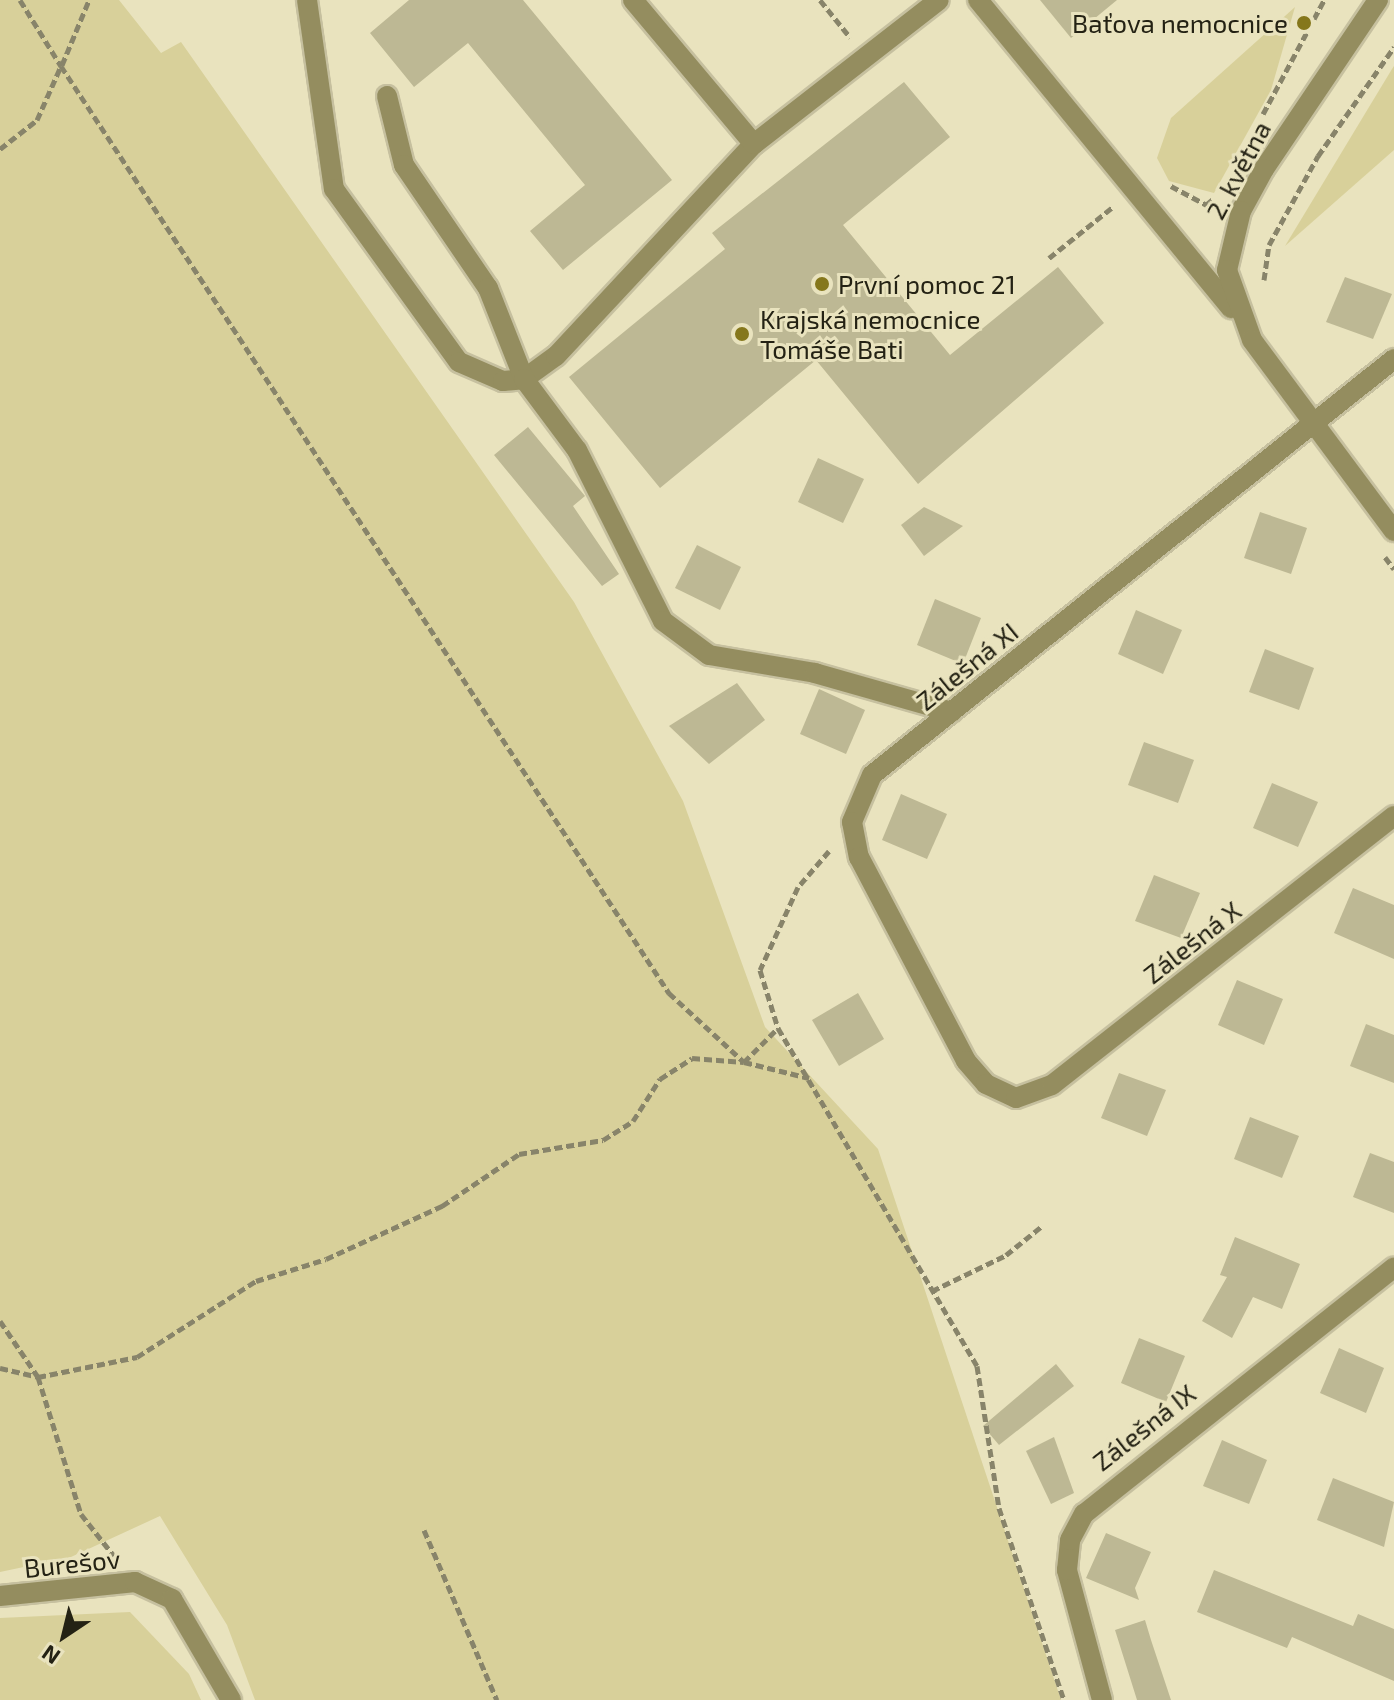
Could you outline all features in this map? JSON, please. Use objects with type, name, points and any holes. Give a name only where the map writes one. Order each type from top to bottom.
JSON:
[{"type":"street","points":[[307,0],[334,189],[459,362],[482,377],[524,379],[556,356],[626,273],[754,144],[939,0]]},
{"type":"street","points":[[633,0],[754,144]]},
{"type":"street","points":[[978,0],[1239,318]]},
{"type":"street","name":"2. května","points":[[1378,0],[1241,211],[1227,270],[1239,318],[1312,423],[1394,531]]},
{"type":"street","points":[[387,96],[404,165],[488,288],[524,379],[577,450],[626,558],[663,621],[709,655],[815,673],[952,712]]},
{"type":"street","name":"Zálešná XI","points":[[852,822],[872,775],[1394,359]]},
{"type":"street","name":"Zálešná X","points":[[852,822],[859,857],[966,1061],[986,1084],[1016,1098],[1052,1085],[1394,816]]},
{"type":"street","name":"Zálešná IX","points":[[1102,1700],[1067,1570],[1070,1540],[1084,1514],[1394,1267]]},
{"type":"street","name":"Burešov","points":[[0,1596],[135,1582],[172,1599],[231,1700]]},
{"type":"path","points":[[20,0],[669,993],[744,1062]]},
{"type":"path","points":[[0,149],[37,120],[89,0]]},
{"type":"path","points":[[820,0],[865,56]]},
{"type":"path","points":[[1256,127],[1324,0]]},
{"type":"path","points":[[1264,294],[1269,245],[1318,156],[1394,47]]},
{"type":"path","points":[[1163,178],[1206,205],[1221,193]]},
{"type":"path","points":[[1049,258],[1116,205],[1125,217]]},
{"type":"path","points":[[1376,545],[1394,569]]},
{"type":"path","points":[[852,822],[798,887],[760,970],[778,1028],[977,1366],[999,1508],[1064,1700]]},
{"type":"path","points":[[744,1062],[778,1028]]},
{"type":"path","points":[[0,1368],[38,1377],[137,1357],[256,1281],[326,1259],[442,1206],[519,1154],[603,1140],[633,1121],[660,1079],[692,1058],[744,1062],[809,1078]]},
{"type":"path","points":[[932,1291],[1006,1255],[1042,1226]]},
{"type":"path","points":[[0,1321],[38,1377],[81,1514],[135,1582]]},
{"type":"path","points":[[424,1530],[497,1700]]},
{"type":"shaded area","points":[[0,0],[119,0],[161,53],[181,42],[574,602],[683,801],[765,1027],[878,1149],[1061,1700],[255,1700],[227,1625],[160,1516],[71,1557],[0,1572]]},
{"type":"shaded area","points":[[1295,7],[1271,90],[1214,193],[1169,181],[1157,158],[1171,118]]},
{"type":"shaded area","points":[[1394,66],[1394,150],[1285,246],[1392,69]]},
{"type":"shaded area","points":[[130,1612],[189,1674],[201,1700],[0,1700],[0,1618]]},
{"type":"building","points":[[409,0],[523,0],[672,180],[563,270],[530,231],[585,185],[468,43],[414,87],[370,33]]},
{"type":"building","points":[[1040,0],[1117,0],[1071,38]]},
{"type":"building","name":"První pomoc 21","points":[[904,82],[950,137],[843,225],[950,355],[1058,267],[1104,323],[918,484],[816,360],[660,488],[569,377],[725,249],[712,233]]},
{"type":"building","points":[[1345,277],[1392,294],[1373,339],[1326,322]]},
{"type":"building","points":[[528,427],[585,496],[573,506],[619,574],[602,586],[494,455]]},
{"type":"building","points":[[818,458],[864,479],[843,523],[798,502]]},
{"type":"building","points":[[924,507],[963,526],[924,556],[901,525]]},
{"type":"building","points":[[1260,512],[1307,528],[1291,574],[1244,558]]},
{"type":"building","points":[[697,545],[741,567],[720,610],[675,588]]},
{"type":"building","points":[[935,599],[981,618],[963,664],[917,645]]},
{"type":"building","points":[[1136,610],[1182,630],[1163,674],[1118,654]]},
{"type":"building","points":[[1265,649],[1314,668],[1299,710],[1249,692]]},
{"type":"building","points":[[737,683],[765,720],[709,764],[669,726]]},
{"type":"building","points":[[819,689],[865,710],[846,754],[800,734]]},
{"type":"building","points":[[1144,742],[1194,760],[1178,803],[1128,785]]},
{"type":"building","points":[[1272,783],[1318,802],[1298,847],[1253,828]]},
{"type":"building","points":[[901,794],[947,814],[927,859],[882,840]]},
{"type":"building","points":[[1154,875],[1200,893],[1181,938],[1135,921]]},
{"type":"building","points":[[1353,888],[1394,905],[1394,959],[1334,933]]},
{"type":"building","points":[[1237,980],[1283,999],[1264,1045],[1218,1025]]},
{"type":"building","points":[[858,993],[884,1039],[839,1066],[812,1020]]},
{"type":"building","points":[[1366,1024],[1394,1035],[1394,1083],[1350,1066]]},
{"type":"building","points":[[1119,1073],[1166,1090],[1147,1136],[1101,1118]]},
{"type":"building","points":[[1250,1117],[1299,1136],[1282,1178],[1234,1159]]},
{"type":"building","points":[[1370,1153],[1394,1162],[1394,1213],[1353,1197]]},
{"type":"building","points":[[1235,1237],[1300,1264],[1282,1309],[1253,1297],[1232,1338],[1202,1321],[1227,1277],[1220,1275]]},
{"type":"building","points":[[1139,1338],[1185,1356],[1166,1402],[1121,1383]]},
{"type":"building","points":[[1339,1348],[1384,1368],[1366,1413],[1320,1393]]},
{"type":"building","points":[[1056,1364],[1074,1386],[999,1445],[983,1426]]},
{"type":"building","points":[[1054,1437],[1074,1493],[1051,1504],[1026,1451]]},
{"type":"building","points":[[1222,1440],[1267,1460],[1249,1504],[1203,1486]]},
{"type":"building","points":[[1333,1478],[1394,1502],[1384,1547],[1317,1520]]},
{"type":"building","points":[[1106,1533],[1151,1552],[1135,1588],[1139,1600],[1086,1578]]},
{"type":"building","points":[[1214,1570],[1353,1626],[1358,1614],[1394,1629],[1394,1681],[1292,1637],[1287,1648],[1197,1612]]},
{"type":"building","points":[[1145,1620],[1171,1700],[1137,1700],[1115,1630]]},
{"type":"place","name":"Baťova nemocnice","points":[[1304,23]]},
{"type":"place","name":"První pomoc 21","points":[[822,284]]},
{"type":"place","name":"Krajská nemocnice Tomáše Bati","points":[[742,334]]}]
